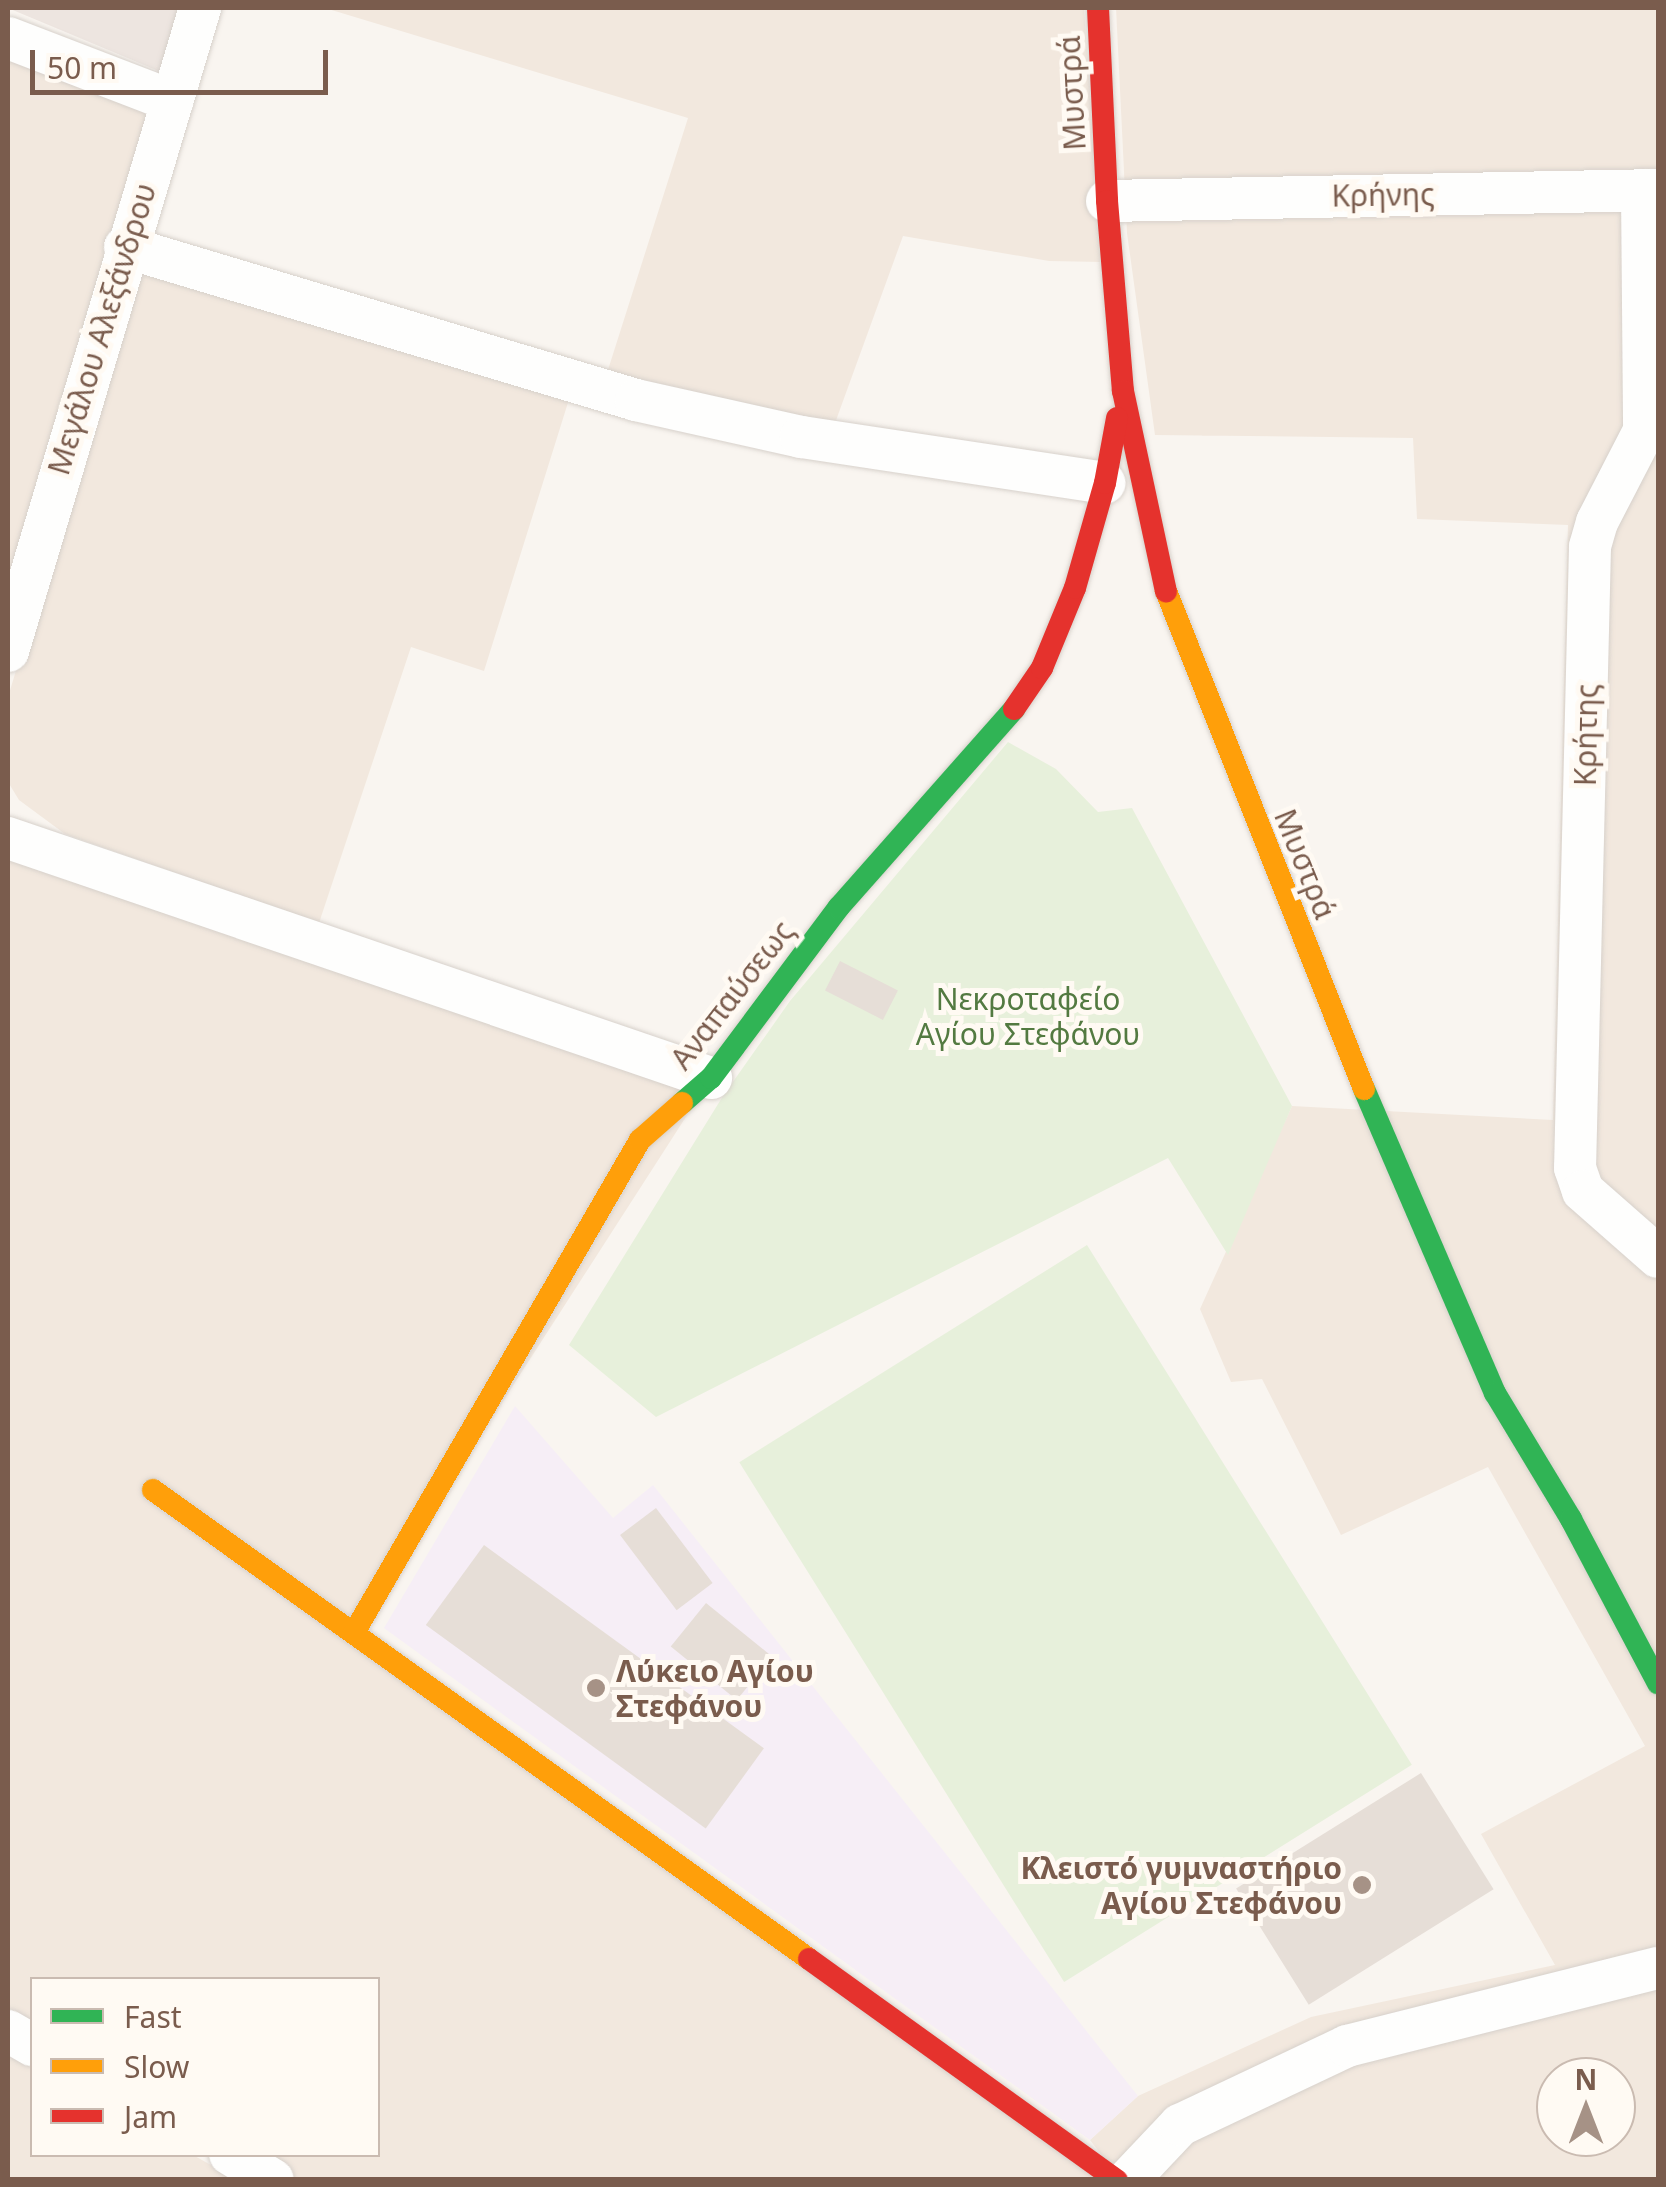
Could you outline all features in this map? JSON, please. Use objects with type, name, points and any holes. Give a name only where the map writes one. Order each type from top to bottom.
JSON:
[{"type":"street","name":"Μεγάλου Αλεξάνδρου","points":[[8,651],[125,246],[200,8]]},
{"type":"street","name":"Μυστρά","points":[[1098,8],[1107,201],[1122,391],[1154,548],[1175,622],[1374,1114],[1495,1392],[1571,1519],[1658,1683]]},
{"type":"street","points":[[8,38],[172,101]]},
{"type":"street","name":"Κρήνης","points":[[1107,201],[1650,190]]},
{"type":"street","name":"Κρήτης","points":[[1650,190],[1644,432],[1597,522],[1590,547],[1575,1168],[1583,1190],[1658,1257]]},
{"type":"street","points":[[125,246],[636,400],[801,437],[1106,483]]},
{"type":"street","name":"Αναπαύσεως","points":[[355,1631],[640,1140],[711,1078],[828,922],[1006,720],[1042,668],[1060,633],[1106,483],[1122,391]]},
{"type":"street","points":[[8,838],[711,1078]]},
{"type":"street","points":[[153,1490],[1118,2180]]},
{"type":"street","points":[[1128,2180],[1180,2125],[1346,2046],[1658,1968]]},
{"type":"street","points":[[8,2031],[30,2044]]},
{"type":"street","points":[[235,2157],[273,2180]]},
{"type":"shaded area","points":[[8,8],[179,8],[161,72]]},
{"type":"shaded area","points":[[325,8],[1084,8],[1102,262],[1049,261],[903,236],[835,423],[607,373],[688,118]]},
{"type":"shaded area","points":[[1116,8],[1658,8],[1658,2179],[1120,2179],[1090,2140],[1138,2096],[1311,2017],[1555,1965],[1481,1834],[1645,1746],[1488,1467],[1341,1535],[1262,1379],[1231,1382],[1200,1309],[1292,1106],[1553,1120],[1568,525],[1417,519],[1413,438],[1155,435],[1127,233]]},
{"type":"shaded area","points":[[8,43],[172,101],[8,651]]},
{"type":"shaded area","points":[[140,262],[571,393],[484,671],[411,647],[319,923],[65,834],[19,800],[8,782],[8,697]]},
{"type":"shaded area","points":[[8,837],[711,1078],[355,1631],[1117,2179],[277,2179],[239,2157],[380,2157],[380,1977],[30,1977],[30,2029],[8,2015]]},
{"type":"shaded area","points":[[515,1406],[613,1518],[653,1485],[1138,2096],[1090,2140],[384,1628]]},
{"type":"shaded area","points":[[8,2047],[30,2060],[30,2157],[197,2157],[236,2179],[8,2179]]},
{"type":"green space","name":"Νεκροταφείο Αγίου Στεφάνου","points":[[1008,742],[1056,769],[1098,812],[1132,808],[1292,1106],[1228,1255],[1168,1158],[656,1417],[569,1345],[723,1096],[790,1001]]},
{"type":"green space","points":[[1087,1245],[1412,1765],[1064,1982],[739,1462]]},
{"type":"building","points":[[840,961],[898,991],[883,1020],[825,990]]},
{"type":"building","points":[[656,1508],[713,1583],[677,1610],[620,1535]]},
{"type":"building","name":"Λύκειο Αγίου Στεφάνου","points":[[484,1545],[764,1748],[706,1828],[426,1625]]},
{"type":"building","points":[[706,1603],[772,1656],[737,1700],[671,1647]]},
{"type":"building","name":"Κλειστό γυμναστήριο Αγίου Στεφάνου","points":[[1421,1773],[1494,1889],[1309,2005],[1236,1889]]},
{"type":"traffic: fast","points":[[682,1103],[711,1078],[839,907],[1014,709]]},
{"type":"traffic: fast","points":[[1364,1089],[1495,1393],[1571,1519],[1658,1683]]},
{"type":"traffic: slow","points":[[1166,591],[1364,1089]]},
{"type":"traffic: slow","points":[[355,1631],[640,1140],[682,1103]]},
{"type":"traffic: slow","points":[[153,1490],[809,1959]]},
{"type":"traffic: jam","points":[[1098,8],[1107,201],[1123,391],[1166,591]]},
{"type":"traffic: jam","points":[[1014,709],[1042,668],[1075,588],[1105,483],[1117,418]]},
{"type":"traffic: jam","points":[[809,1959],[1117,2180]]},
{"type":"place","name":"Λύκειο Αγίου Στεφάνου","points":[[596,1688]]},
{"type":"place","name":"Κλειστό γυμναστήριο Αγίου Στεφάνου","points":[[1362,1885]]}]
